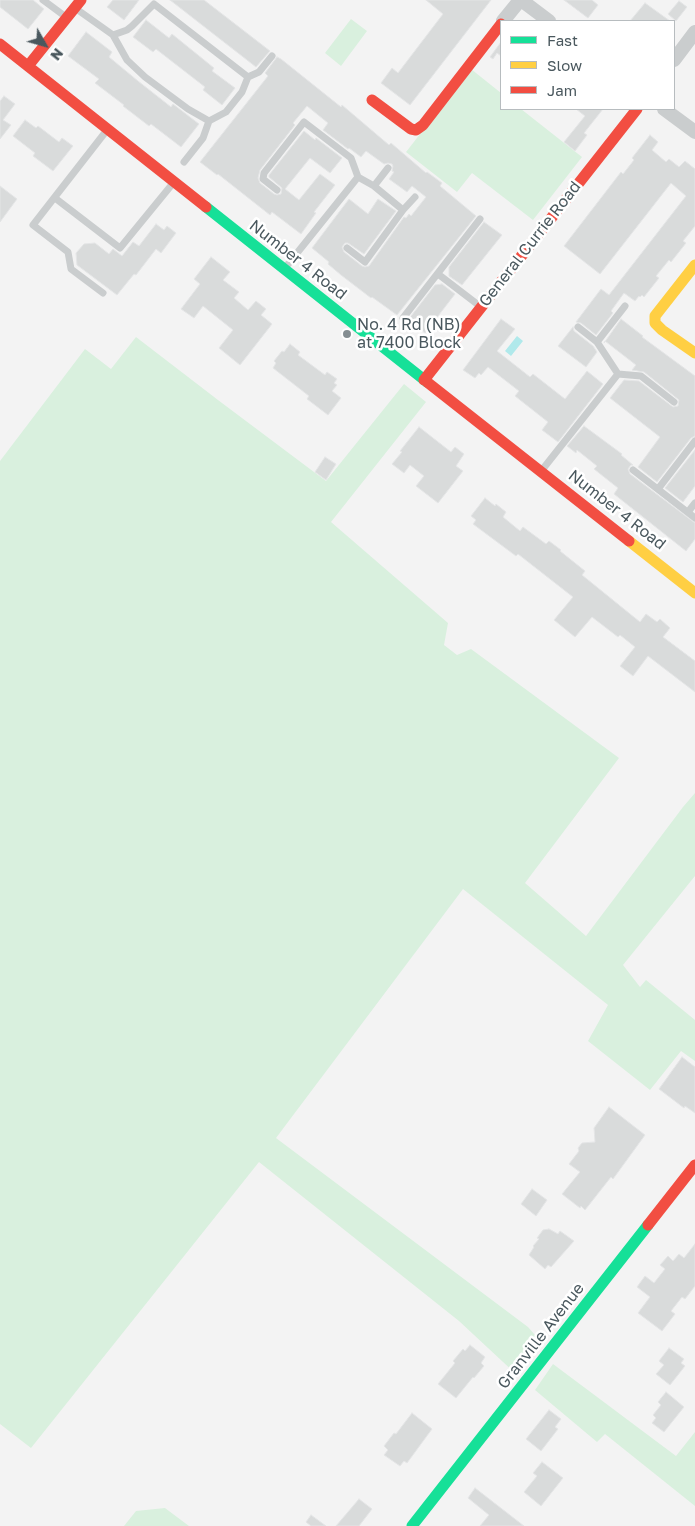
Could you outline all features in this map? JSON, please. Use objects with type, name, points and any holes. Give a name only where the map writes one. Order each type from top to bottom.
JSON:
[{"type":"street","points":[[504,20],[521,0],[548,20]]},
{"type":"street","points":[[28,66],[78,4]]},
{"type":"street","points":[[372,100],[410,129],[416,130],[423,125],[500,26]]},
{"type":"street","points":[[675,59],[695,32]]},
{"type":"street","name":"Number 4 Road","points":[[0,44],[541,472],[692,585]]},
{"type":"street","name":"General Currie Road","points":[[424,380],[636,110]]},
{"type":"street","points":[[665,110],[695,132]]},
{"type":"street","points":[[692,348],[681,344],[662,330],[656,323],[655,316],[695,265]]},
{"type":"street","name":"Granville Avenue","points":[[412,1526],[695,1165]]},
{"type":"lane","points":[[43,0],[66,17]]},
{"type":"lane","points":[[113,35],[132,26],[154,2],[248,77]]},
{"type":"lane","points":[[78,4],[113,35],[127,60],[144,77],[188,109],[209,121]]},
{"type":"lane","points":[[184,162],[203,138],[209,121],[226,112],[242,92],[248,77],[259,72],[272,56]]},
{"type":"lane","points":[[277,190],[263,179],[264,173],[304,122],[351,158],[358,177],[374,186],[403,210]]},
{"type":"lane","points":[[103,293],[71,268],[68,252],[33,226],[107,129]]},
{"type":"lane","points":[[374,186],[388,168]]},
{"type":"lane","points":[[284,269],[358,177]]},
{"type":"lane","points":[[55,198],[120,248],[174,182]]},
{"type":"lane","points":[[347,248],[365,262],[414,197]]},
{"type":"lane","points":[[404,318],[480,219]]},
{"type":"lane","points":[[438,274],[481,307]]},
{"type":"lane","points":[[597,342],[624,306]]},
{"type":"lane","points":[[578,326],[597,342],[618,374]]},
{"type":"lane","points":[[618,374],[641,376],[674,402]]},
{"type":"lane","points":[[541,472],[618,374]]},
{"type":"lane","points":[[658,488],[695,441]]},
{"type":"lane","points":[[634,470],[695,518]]},
{"type":"lane","points":[[688,512],[695,503]]},
{"type":"green space","points":[[351,19],[367,31],[341,66],[325,53]]},
{"type":"green space","points":[[471,69],[500,92],[500,110],[522,110],[582,157],[533,220],[472,173],[457,192],[406,152]]},
{"type":"green space","points":[[136,337],[326,481],[404,384],[426,402],[331,522],[448,623],[444,645],[457,655],[471,649],[619,758],[525,883],[586,936],[695,793],[695,876],[623,965],[640,987],[646,980],[695,1020],[695,1061],[681,1051],[650,1090],[588,1041],[608,1005],[463,889],[276,1138],[528,1327],[541,1342],[517,1375],[459,1321],[259,1162],[31,1448],[0,1424],[0,461],[85,349],[111,369]]},
{"type":"green space","points":[[553,1364],[676,1456],[695,1432],[695,1506],[605,1434],[597,1442],[535,1390]]},
{"type":"green space","points":[[165,1508],[189,1526],[124,1526],[136,1511]]},
{"type":"water","points":[[517,336],[523,341],[511,356],[505,351]]},
{"type":"building","points":[[0,0],[33,0],[44,9],[28,29],[0,7]]},
{"type":"building","points":[[113,0],[139,0],[124,20],[107,7]]},
{"type":"building","points":[[170,0],[204,0],[270,51],[256,67]]},
{"type":"building","points":[[426,0],[491,0],[410,105],[381,83],[392,68],[398,73],[443,14]]},
{"type":"building","points":[[564,0],[592,0],[598,5],[588,18]]},
{"type":"building","points":[[679,1],[687,7],[676,21],[668,14]]},
{"type":"building","points":[[645,3],[669,20],[631,20]]},
{"type":"building","points":[[146,20],[169,38],[172,34],[214,68],[212,71],[235,88],[222,105],[203,90],[205,87],[156,49],[153,52],[133,37]]},
{"type":"building","points":[[86,32],[112,52],[109,57],[138,81],[171,107],[173,104],[199,124],[181,147],[123,106],[95,83],[99,79],[68,56]]},
{"type":"building","points":[[500,43],[500,55],[497,53],[493,59],[490,57]]},
{"type":"building","points":[[277,57],[341,107],[342,105],[389,145],[391,143],[426,173],[442,183],[440,186],[476,216],[397,315],[341,275],[312,248],[349,199],[368,214],[378,199],[396,211],[364,254],[348,243],[345,243],[342,247],[344,252],[362,266],[369,266],[404,217],[406,218],[409,214],[411,216],[426,197],[412,186],[407,192],[389,179],[394,172],[392,171],[392,164],[384,164],[366,151],[361,157],[348,149],[323,130],[328,123],[307,106],[293,123],[295,125],[260,170],[258,178],[260,183],[274,194],[281,194],[282,188],[269,175],[304,131],[342,158],[330,173],[310,158],[285,189],[299,200],[320,174],[335,185],[314,212],[316,213],[301,234],[272,212],[270,215],[200,162],[268,76],[265,73]]},
{"type":"building","points":[[4,96],[15,104],[3,120],[11,125],[0,139],[0,101]]},
{"type":"building","points":[[577,110],[602,110],[584,133],[587,135],[575,151],[564,142],[585,116]]},
{"type":"building","points":[[25,120],[36,128],[38,126],[59,142],[62,138],[73,146],[53,171],[33,156],[35,153],[13,136]]},
{"type":"building","points":[[650,135],[658,142],[652,150],[666,162],[669,159],[679,167],[685,161],[695,169],[695,226],[683,241],[686,243],[671,262],[669,260],[656,276],[659,278],[644,297],[642,295],[639,296],[635,301],[624,293],[611,311],[613,313],[596,335],[581,323],[576,322],[601,289],[609,295],[686,196],[671,183],[600,274],[564,246],[621,172],[623,174],[634,160],[632,158]]},
{"type":"building","points":[[0,186],[17,199],[0,222]]},
{"type":"building","points":[[484,222],[502,235],[462,285],[449,276],[449,267]]},
{"type":"building","points":[[156,224],[164,230],[167,226],[176,233],[161,253],[156,249],[136,275],[134,274],[117,295],[77,265],[76,253],[84,244],[95,243],[109,254],[113,249],[122,256],[133,242],[139,246]]},
{"type":"building","points":[[211,257],[230,272],[223,280],[239,292],[234,298],[248,310],[256,301],[266,309],[261,315],[272,324],[240,365],[219,348],[233,330],[203,306],[194,318],[181,309],[200,284],[194,279]]},
{"type":"building","points":[[442,284],[455,294],[425,333],[408,320],[435,285]]},
{"type":"building","points":[[501,319],[515,329],[497,351],[530,377],[533,374],[565,399],[587,371],[603,384],[558,442],[542,430],[548,422],[515,396],[519,391],[488,367],[481,375],[479,373],[475,378],[463,370]]},
{"type":"building","points":[[621,319],[695,376],[695,436],[691,438],[657,482],[638,467],[660,437],[610,398],[624,380],[639,381],[673,407],[678,406],[679,400],[644,372],[632,370],[636,365],[605,341]]},
{"type":"building","points":[[573,327],[574,331],[593,346],[597,352],[586,367],[558,346]]},
{"type":"building","points":[[290,344],[300,352],[298,355],[325,375],[327,372],[337,379],[334,383],[337,385],[332,391],[341,398],[328,415],[307,399],[309,396],[273,368],[276,363],[274,361]]},
{"type":"building","points":[[584,426],[622,454],[633,465],[628,469],[630,474],[695,523],[695,539],[686,551],[614,494],[618,488],[594,469],[597,466],[577,450],[576,453],[567,446]]},
{"type":"building","points":[[419,427],[451,452],[455,447],[464,454],[456,466],[463,471],[438,503],[416,486],[424,476],[410,465],[404,473],[392,464]]},
{"type":"building","points":[[695,450],[695,486],[683,502],[665,488]]},
{"type":"building","points":[[325,457],[336,464],[326,480],[315,472]]},
{"type":"building","points":[[485,498],[506,512],[503,517],[520,531],[523,527],[546,544],[549,541],[561,550],[585,571],[582,575],[640,622],[646,614],[657,622],[660,619],[670,628],[663,637],[695,661],[695,692],[648,656],[633,676],[620,666],[635,647],[620,635],[618,637],[592,617],[575,637],[554,620],[573,597],[518,554],[516,556],[473,524],[476,520],[471,516]]},
{"type":"building","points":[[682,1057],[695,1067],[695,1113],[685,1106],[684,1108],[659,1089]]},
{"type":"building","points":[[609,1107],[645,1135],[613,1179],[611,1177],[585,1210],[562,1194],[580,1172],[569,1164],[579,1151],[578,1148],[582,1143],[595,1142],[594,1128]]},
{"type":"building","points":[[532,1189],[547,1200],[536,1216],[521,1204]]},
{"type":"building","points":[[549,1229],[558,1234],[560,1231],[574,1241],[551,1267],[548,1265],[545,1269],[529,1255],[543,1230]]},
{"type":"building","points":[[695,1244],[695,1286],[685,1299],[682,1297],[671,1311],[675,1314],[662,1331],[638,1313],[650,1297],[637,1287],[645,1276],[654,1283],[665,1269],[660,1265],[668,1256],[673,1261],[679,1254],[684,1258]]},
{"type":"building","points":[[470,1345],[485,1357],[481,1363],[484,1366],[456,1398],[438,1384],[455,1363],[453,1361],[463,1349],[465,1351]]},
{"type":"building","points":[[669,1348],[684,1359],[681,1363],[685,1366],[670,1385],[656,1374],[664,1365],[659,1361]]},
{"type":"building","points":[[666,1392],[684,1407],[664,1432],[652,1423],[656,1418],[653,1415],[661,1405],[658,1402]]},
{"type":"building","points":[[549,1410],[561,1419],[555,1427],[558,1429],[541,1451],[526,1439]]},
{"type":"building","points":[[412,1413],[432,1429],[407,1463],[404,1461],[400,1466],[384,1455],[388,1450],[384,1446]]},
{"type":"building","points":[[542,1462],[563,1478],[541,1506],[524,1492],[537,1476],[533,1473]]},
{"type":"building","points":[[475,1488],[524,1526],[480,1526],[489,1515],[468,1498]]},
{"type":"building","points":[[359,1499],[372,1509],[359,1526],[336,1526]]},
{"type":"building","points":[[311,1515],[326,1526],[311,1526],[306,1522]]},
{"type":"traffic: fast","points":[[206,207],[427,382]]},
{"type":"traffic: fast","points":[[412,1526],[648,1225]]},
{"type":"traffic: slow","points":[[695,265],[655,316],[655,323],[662,330],[695,353]]},
{"type":"traffic: slow","points":[[629,541],[695,593]]},
{"type":"traffic: jam","points":[[28,66],[81,0]]},
{"type":"traffic: jam","points":[[372,100],[411,129],[416,130],[423,125],[500,25]]},
{"type":"traffic: jam","points":[[0,44],[206,207]]},
{"type":"traffic: jam","points":[[424,380],[636,110]]},
{"type":"traffic: jam","points":[[427,382],[629,541]]},
{"type":"traffic: jam","points":[[648,1225],[695,1165]]},
{"type":"place","name":"No. 4 Rd (NB) at 7400 Block","points":[[347,334]]}]
